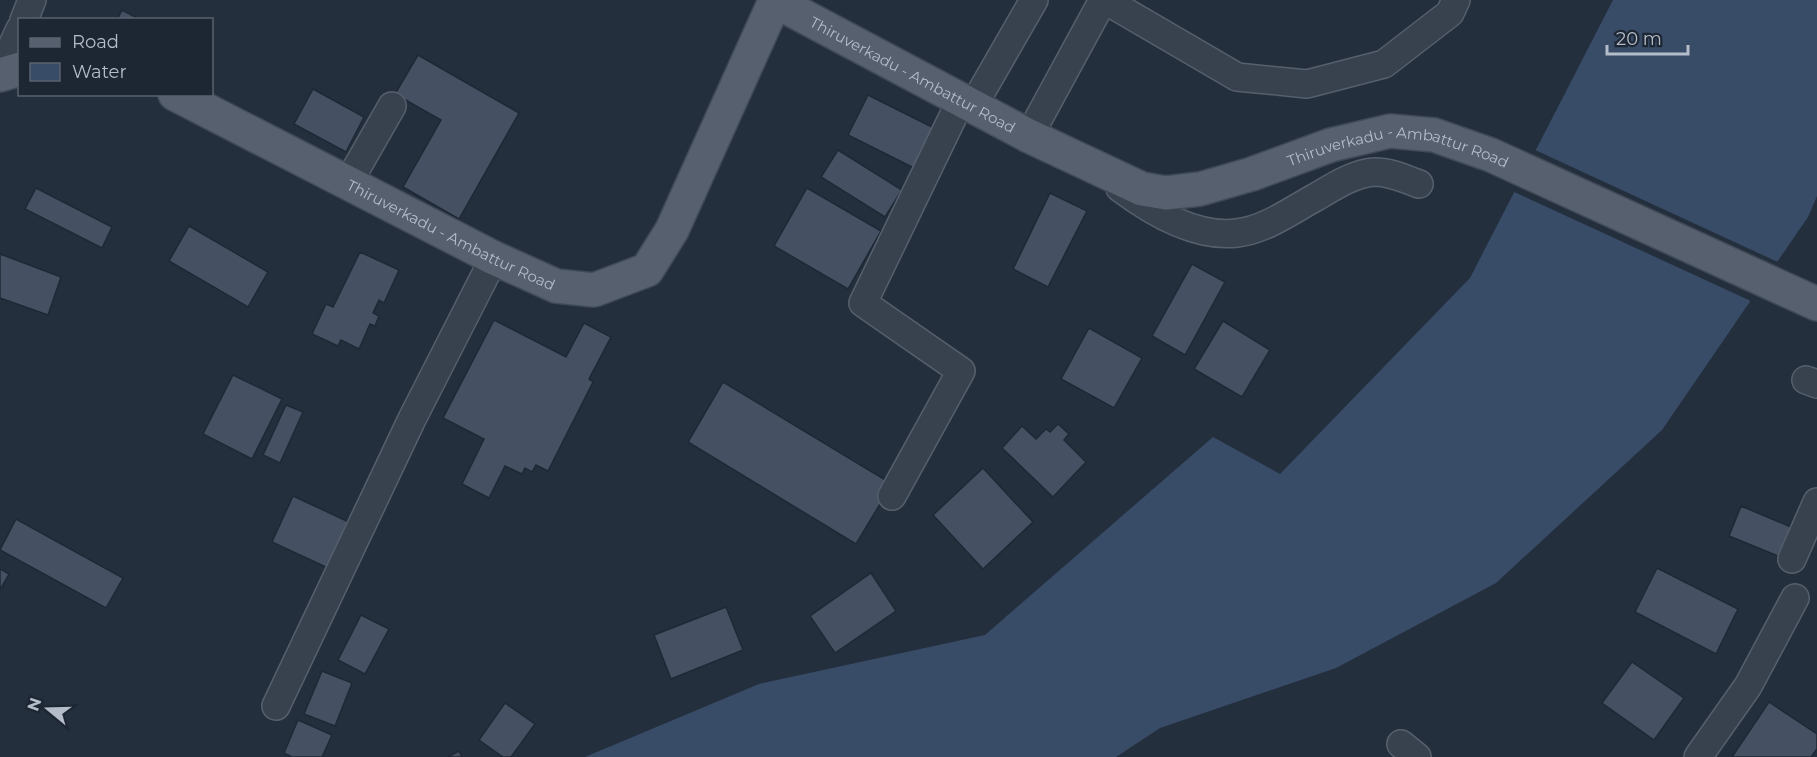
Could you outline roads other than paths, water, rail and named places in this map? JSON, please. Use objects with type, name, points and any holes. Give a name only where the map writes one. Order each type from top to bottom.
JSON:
[{"type":"main road","name":"Thiruverkadu - Ambattur Road","points":[[179,96],[494,258],[556,286],[594,291],[647,270],[672,230],[775,0],[1029,136],[1142,189],[1166,193],[1180,192],[1234,180],[1331,145],[1389,131],[1434,135],[1491,154],[1817,304]]},
{"type":"main road","points":[[0,74],[18,70]]},
{"type":"street","points":[[25,18],[32,0]]},
{"type":"street","points":[[892,496],[961,371],[863,303],[967,103],[1034,0]]},
{"type":"street","points":[[1029,136],[1104,0],[1237,76],[1308,84],[1384,64],[1450,13],[1456,0]]},
{"type":"street","points":[[0,74],[18,34]]},
{"type":"street","points":[[348,183],[392,106]]},
{"type":"street","points":[[1098,169],[1138,201],[1186,225],[1210,234],[1238,233],[1268,223],[1343,182],[1374,172],[1394,174],[1419,184]]},
{"type":"street","points":[[276,706],[412,419],[494,258]]},
{"type":"street","points":[[1792,559],[1817,502]]},
{"type":"street","points":[[1698,757],[1748,686],[1795,598]]},
{"type":"water","points":[[1613,0],[1817,0],[1817,196],[1808,217],[1662,430],[1496,583],[1336,668],[1160,728],[1116,757],[585,757],[759,684],[985,635],[1213,437],[1280,474],[1470,278]]}]
